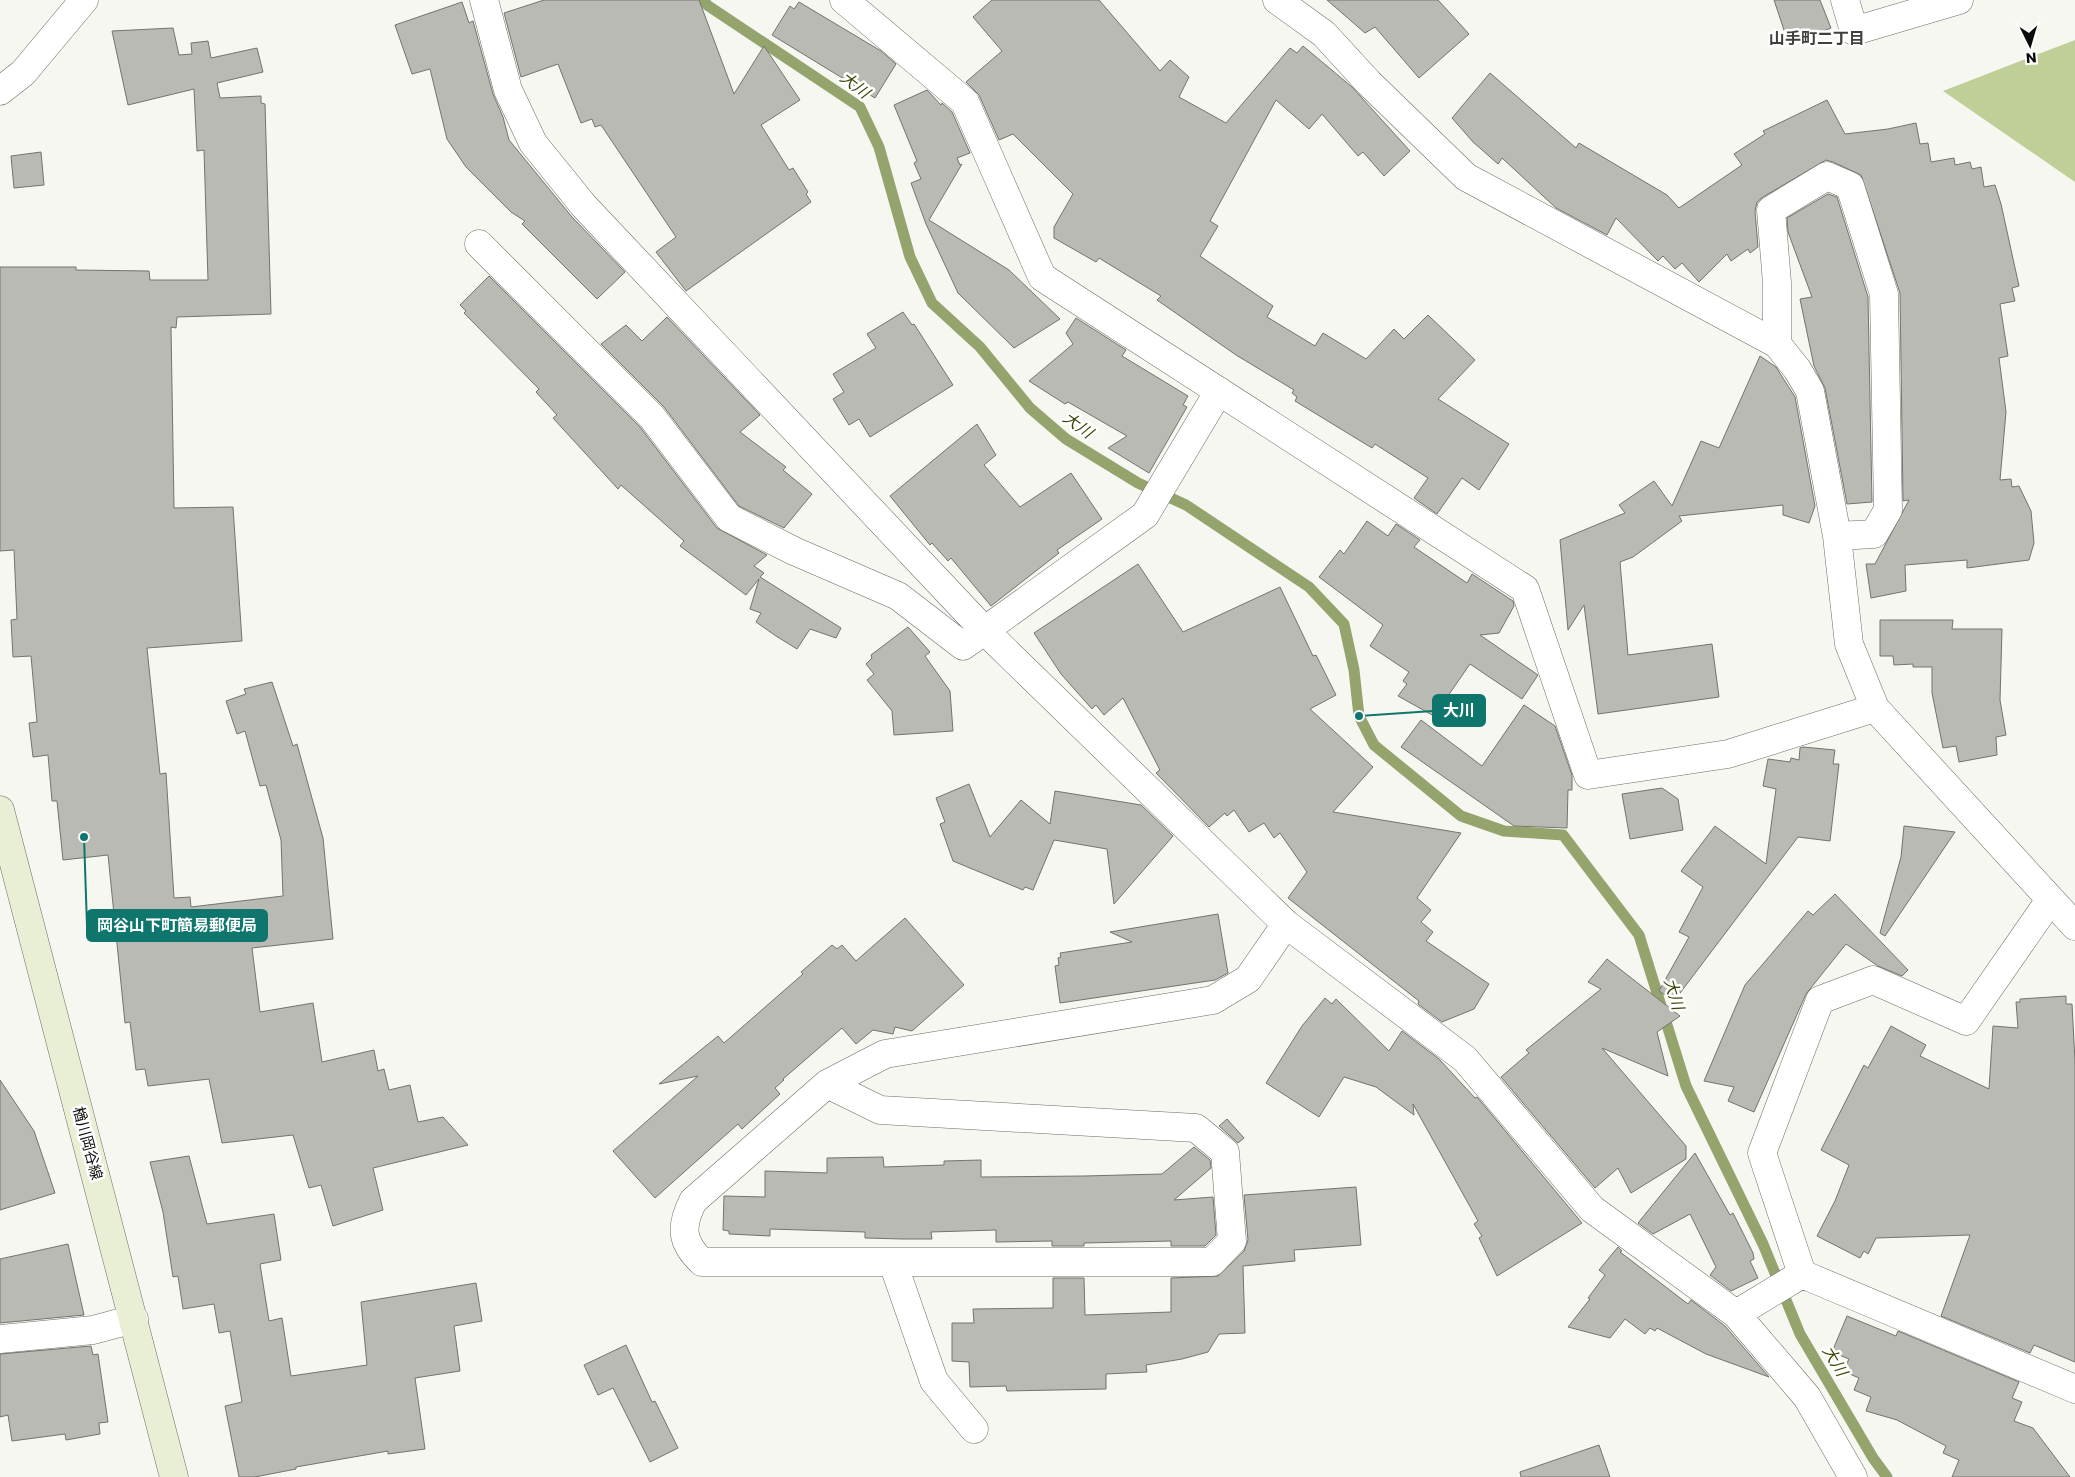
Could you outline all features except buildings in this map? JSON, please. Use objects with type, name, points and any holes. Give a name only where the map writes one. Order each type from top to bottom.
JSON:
[{"type":"main road","name":"楢川岡谷線","points":[[0,810],[4,845],[134,1319],[174,1477]]},
{"type":"street","points":[[0,91],[23,73],[84,0]]},
{"type":"street","points":[[484,0],[508,90],[533,143],[584,206],[985,631],[1286,924],[1465,1059],[1592,1209],[1736,1314],[1807,1397],[1853,1477]]},
{"type":"street","points":[[844,0],[965,102],[1042,277],[1525,589],[1588,776],[1728,754],[1875,708]]},
{"type":"street","points":[[1277,0],[1324,34],[1369,83],[1466,177],[1777,344],[1797,369],[1810,391],[1837,536],[1850,644],[1875,708],[2075,926]]},
{"type":"street","points":[[1845,0],[1854,31],[1959,0]]},
{"type":"street","points":[[1777,344],[1777,283],[1771,210],[1827,176],[1850,186],[1884,294],[1888,510],[1874,534],[1837,536]]},
{"type":"street","points":[[479,244],[652,417],[729,518],[794,551],[898,596],[962,646],[1145,515],[1219,391]]},
{"type":"street","points":[[2050,900],[1966,1021],[1872,980],[1820,1000],[1762,1152],[1802,1274],[2075,1389]]},
{"type":"street","points":[[827,1084],[880,1110],[1196,1128],[1225,1152],[1232,1241],[1212,1262],[702,1262],[691,1251],[684,1234],[684,1218],[693,1201],[827,1084],[885,1054],[1213,1000],[1248,979],[1286,924]]},
{"type":"street","points":[[893,1262],[934,1381],[974,1429]]},
{"type":"street","points":[[1736,1314],[1802,1274]]},
{"type":"street","points":[[0,1338],[93,1330],[134,1319]]},
{"type":"green space","points":[[2075,40],[2075,182],[1943,91]]},
{"type":"waterway","name":"大川","points":[[704,0],[707,5],[860,107],[879,147],[910,257],[932,303],[980,347],[1030,408],[1066,439],[1138,483],[1186,505],[1309,587],[1344,624],[1354,670],[1359,716],[1374,745],[1461,816],[1504,831],[1563,835],[1639,935],[1686,1086],[1763,1244],[1800,1334],[1873,1458],[1887,1477]]},
{"type":"place","name":"大川","points":[[1359,716]]},
{"type":"place","name":"岡谷山下町簡易郵便局","points":[[84,837]]},
{"type":"district","name":"山手町二丁目","points":[[1817,38]]}]
